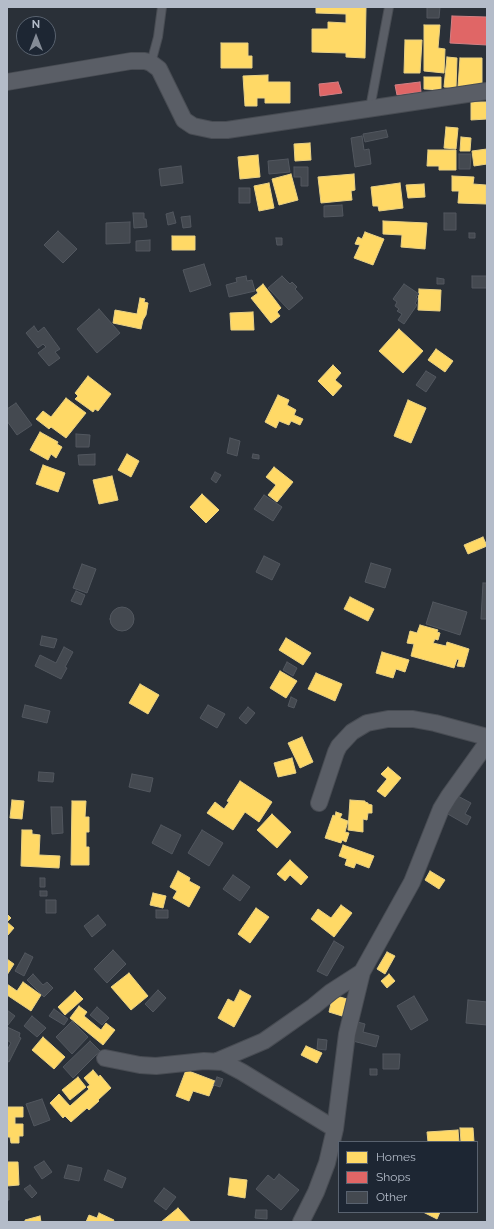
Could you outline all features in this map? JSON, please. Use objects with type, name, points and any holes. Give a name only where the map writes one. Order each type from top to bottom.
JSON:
[{"type":"street","points":[[7,82],[131,61],[151,63],[159,69],[183,118],[191,126],[201,129],[221,130],[487,91]]},
{"type":"street","points":[[319,803],[339,746],[352,732],[367,724],[388,719],[413,719],[487,737]]},
{"type":"street","points":[[302,1222],[316,1192],[327,1162],[335,1129],[346,1040],[362,972],[412,882],[441,809],[466,771],[487,743]]},
{"type":"street","points":[[218,1061],[264,1041],[314,1006],[331,992],[362,972]]},
{"type":"street","points":[[105,1058],[140,1065],[156,1066],[218,1061],[242,1072],[335,1129]]},
{"type":"lane","points":[[151,63],[158,37],[162,7]]},
{"type":"lane","points":[[370,108],[389,7]]},
{"type":"building: Homes","points":[[316,7],[366,7],[365,58],[346,57],[346,53],[312,52],[312,29],[328,29],[328,22],[346,23],[346,14],[316,13]]},
{"type":"building: Homes","points":[[424,25],[440,25],[438,48],[445,49],[444,73],[424,71]]},
{"type":"building: Homes","points":[[405,40],[422,40],[420,73],[404,73]]},
{"type":"building: Homes","points":[[221,43],[248,43],[248,56],[252,56],[252,68],[221,68]]},
{"type":"building: Homes","points":[[447,57],[457,58],[456,88],[444,87]]},
{"type":"building: Homes","points":[[460,58],[482,58],[482,86],[458,87]]},
{"type":"building: Homes","points":[[268,75],[268,82],[290,82],[290,103],[265,103],[265,98],[257,98],[257,106],[245,106],[243,76]]},
{"type":"building: Homes","points":[[424,77],[441,77],[441,90],[424,89]]},
{"type":"building: Homes","points":[[471,102],[487,102],[487,119],[471,120]]},
{"type":"building: Homes","points":[[446,127],[458,128],[456,149],[444,148]]},
{"type":"building: Homes","points":[[461,137],[471,138],[470,151],[460,151]]},
{"type":"building: Homes","points":[[310,143],[311,160],[295,161],[294,144]]},
{"type":"building: Homes","points":[[487,149],[487,164],[474,166],[472,151]]},
{"type":"building: Homes","points":[[428,150],[456,150],[456,170],[439,170],[439,166],[427,166]]},
{"type":"building: Homes","points":[[258,155],[260,177],[240,179],[238,157]]},
{"type":"building: Homes","points":[[291,174],[298,200],[279,205],[272,179]]},
{"type":"building: Homes","points":[[354,174],[355,190],[351,191],[352,200],[321,203],[318,177]]},
{"type":"building: Homes","points":[[452,176],[474,177],[473,184],[486,185],[486,204],[458,203],[459,191],[452,191]]},
{"type":"building: Homes","points":[[269,183],[274,208],[259,211],[254,186]]},
{"type":"building: Homes","points":[[400,183],[403,208],[379,211],[378,206],[373,206],[371,187]]},
{"type":"building: Homes","points":[[424,184],[425,197],[408,198],[406,185]]},
{"type":"building: Homes","points":[[383,221],[427,223],[425,249],[401,247],[402,235],[383,234]]},
{"type":"building: Homes","points":[[365,232],[384,239],[373,265],[354,258],[360,245],[355,244],[358,237],[362,239]]},
{"type":"building: Homes","points":[[172,236],[195,236],[195,250],[172,250]]},
{"type":"building: Homes","points":[[263,284],[281,308],[277,312],[280,316],[271,323],[251,298],[258,293],[256,290]]},
{"type":"building: Homes","points":[[419,289],[441,290],[440,311],[418,310]]},
{"type":"building: Homes","points":[[140,298],[145,299],[144,302],[148,303],[141,329],[113,323],[115,310],[137,314]]},
{"type":"building: Homes","points":[[253,312],[254,330],[231,330],[230,313]]},
{"type":"building: Homes","points":[[399,329],[423,351],[403,373],[379,351]]},
{"type":"building: Homes","points":[[436,349],[453,361],[445,372],[428,360]]},
{"type":"building: Homes","points":[[333,365],[341,373],[335,380],[342,386],[333,396],[318,381]]},
{"type":"building: Homes","points":[[88,376],[111,394],[98,411],[95,409],[93,412],[75,399],[78,396],[75,393]]},
{"type":"building: Homes","points":[[278,395],[289,400],[287,405],[296,410],[294,415],[303,419],[300,425],[291,421],[289,425],[279,421],[276,428],[265,422]]},
{"type":"building: Homes","points":[[66,398],[86,413],[66,438],[51,427],[49,429],[36,419],[43,411],[51,417]]},
{"type":"building: Homes","points":[[408,400],[426,408],[411,443],[394,436]]},
{"type":"building: Homes","points":[[40,432],[58,442],[57,444],[62,447],[56,458],[51,454],[48,460],[30,450]]},
{"type":"building: Homes","points":[[127,454],[139,461],[131,477],[118,470]]},
{"type":"building: Homes","points":[[43,465],[65,473],[58,492],[36,484]]},
{"type":"building: Homes","points":[[274,467],[293,482],[277,502],[268,495],[276,485],[266,477]]},
{"type":"building: Homes","points":[[112,476],[118,500],[99,504],[93,480]]},
{"type":"building: Homes","points":[[202,494],[219,510],[206,523],[190,507]]},
{"type":"building: Homes","points":[[483,537],[487,546],[468,554],[464,545]]},
{"type":"building: Homes","points":[[350,597],[374,609],[368,621],[344,609]]},
{"type":"building: Homes","points":[[420,625],[438,630],[437,632],[440,633],[438,640],[435,639],[433,643],[446,646],[447,642],[469,649],[464,667],[457,666],[459,660],[457,659],[454,668],[411,656],[414,644],[407,643],[410,631],[417,633]]},
{"type":"building: Homes","points":[[286,638],[311,653],[303,665],[279,650]]},
{"type":"building: Homes","points":[[382,652],[409,660],[405,672],[396,669],[393,678],[376,673]]},
{"type":"building: Homes","points":[[280,671],[297,681],[286,698],[270,688]]},
{"type":"building: Homes","points":[[316,673],[342,684],[335,701],[308,689]]},
{"type":"building: Homes","points":[[140,684],[159,695],[148,714],[129,703]]},
{"type":"building: Homes","points":[[302,737],[313,762],[300,768],[288,743]]},
{"type":"building: Homes","points":[[292,758],[296,773],[278,777],[274,763]]},
{"type":"building: Homes","points":[[388,767],[401,778],[385,797],[377,791],[387,779],[381,774]]},
{"type":"building: Homes","points":[[240,781],[272,802],[259,822],[245,812],[233,830],[207,813],[215,802],[224,809],[229,802],[227,801]]},
{"type":"building: Homes","points":[[12,800],[24,801],[22,819],[10,818]]},
{"type":"building: Homes","points":[[350,800],[365,801],[372,805],[372,813],[368,813],[367,820],[363,819],[363,832],[348,830]]},
{"type":"building: Homes","points":[[72,801],[86,801],[85,817],[89,817],[89,832],[86,832],[86,847],[89,847],[89,865],[71,865]]},
{"type":"building: Homes","points":[[336,812],[342,814],[340,818],[348,821],[345,832],[349,833],[346,842],[342,840],[341,843],[325,838],[333,815],[335,816]]},
{"type":"building: Homes","points":[[272,814],[291,832],[277,848],[257,830]]},
{"type":"building: Homes","points":[[22,830],[32,830],[32,834],[40,835],[39,855],[60,856],[59,868],[21,866]]},
{"type":"building: Homes","points":[[343,845],[374,856],[369,868],[356,863],[354,868],[345,865],[347,859],[339,856]]},
{"type":"building: Homes","points":[[290,860],[308,877],[301,885],[290,875],[285,881],[277,874]]},
{"type":"building: Homes","points":[[178,871],[190,878],[189,881],[200,887],[189,907],[173,898],[177,891],[170,887]]},
{"type":"building: Homes","points":[[430,871],[445,880],[439,889],[425,880]]},
{"type":"building: Homes","points":[[153,893],[166,896],[163,908],[150,905]]},
{"type":"building: Homes","points":[[341,905],[352,913],[334,937],[311,919],[318,909],[331,918]]},
{"type":"building: Homes","points":[[256,908],[269,917],[250,943],[238,934]]},
{"type":"building: Homes","points":[[7,914],[11,918],[7,922]]},
{"type":"building: Homes","points":[[7,922],[14,928],[8,935],[7,934]]},
{"type":"building: Homes","points":[[387,952],[395,956],[385,974],[377,969]]},
{"type":"building: Homes","points":[[7,959],[14,964],[7,975]]},
{"type":"building: Homes","points":[[129,973],[148,996],[131,1010],[111,987]]},
{"type":"building: Homes","points":[[389,974],[395,981],[387,988],[381,981]]},
{"type":"building: Homes","points":[[23,982],[41,995],[31,1011],[7,995],[7,984],[17,991]]},
{"type":"building: Homes","points":[[240,990],[251,996],[234,1027],[218,1018],[228,999],[234,1002]]},
{"type":"building: Homes","points":[[75,991],[83,999],[65,1015],[58,1007]]},
{"type":"building: Homes","points":[[333,995],[347,999],[342,1016],[329,1012]]},
{"type":"building: Homes","points":[[79,1006],[87,1012],[84,1016],[101,1030],[106,1023],[115,1030],[103,1045],[70,1018]]},
{"type":"building: Homes","points":[[43,1037],[65,1057],[54,1069],[32,1050]]},
{"type":"building: Homes","points":[[306,1046],[322,1053],[317,1063],[301,1055]]},
{"type":"building: Homes","points":[[93,1070],[99,1077],[100,1075],[111,1088],[89,1110],[87,1108],[71,1122],[65,1116],[63,1118],[50,1103],[59,1094],[70,1106],[89,1089],[87,1087],[90,1085],[84,1078]]},
{"type":"building: Homes","points":[[186,1070],[215,1081],[209,1096],[193,1091],[189,1101],[176,1096]]},
{"type":"building: Homes","points":[[78,1077],[86,1087],[70,1100],[62,1090]]},
{"type":"building: Homes","points":[[7,1107],[23,1107],[23,1117],[15,1117],[15,1124],[23,1124],[23,1136],[19,1136],[19,1143],[11,1143],[10,1137],[7,1137]]},
{"type":"building: Homes","points":[[460,1128],[473,1128],[474,1141],[461,1141]]},
{"type":"building: Homes","points":[[458,1130],[459,1141],[428,1141],[427,1132]]},
{"type":"building: Homes","points":[[7,1162],[18,1162],[19,1185],[7,1186]]},
{"type":"building: Homes","points":[[230,1178],[247,1180],[245,1198],[228,1195]]},
{"type":"building: Homes","points":[[178,1208],[191,1222],[161,1222]]},
{"type":"building: Homes","points":[[99,1213],[114,1220],[113,1222],[86,1222],[89,1215],[97,1218]]},
{"type":"building: Homes","points":[[425,1213],[440,1213],[437,1219]]},
{"type":"building: Homes","points":[[40,1216],[41,1222],[25,1222],[25,1220]]},
{"type":"building: Shops","points":[[452,16],[487,17],[487,45],[450,43]]},
{"type":"building: Shops","points":[[338,82],[342,93],[320,96],[319,84]]},
{"type":"building: Shops","points":[[420,82],[421,92],[397,95],[395,85]]},
{"type":"building: Other","points":[[427,7],[440,7],[439,18],[427,18]]},
{"type":"building: Other","points":[[386,130],[388,137],[365,142],[363,134]]},
{"type":"building: Other","points":[[362,136],[364,150],[369,149],[371,164],[355,167],[351,138]]},
{"type":"building: Other","points":[[459,154],[471,154],[470,169],[459,169]]},
{"type":"building: Other","points":[[288,159],[290,172],[269,174],[268,161]]},
{"type":"building: Other","points":[[181,166],[183,183],[161,186],[159,169]]},
{"type":"building: Other","points":[[294,167],[308,167],[308,186],[301,186],[301,177],[294,177]]},
{"type":"building: Other","points":[[239,188],[250,188],[250,203],[239,203]]},
{"type":"building: Other","points":[[342,205],[343,216],[324,217],[324,206]]},
{"type":"building: Other","points":[[173,212],[176,223],[168,225],[166,214]]},
{"type":"building: Other","points":[[133,213],[144,213],[144,219],[146,219],[147,227],[134,228]]},
{"type":"building: Other","points":[[444,213],[456,213],[456,230],[444,230]]},
{"type":"building: Other","points":[[190,216],[191,227],[183,228],[181,217]]},
{"type":"building: Other","points":[[130,222],[130,243],[106,244],[106,223]]},
{"type":"building: Other","points":[[58,231],[77,249],[63,263],[44,245]]},
{"type":"building: Other","points":[[469,233],[475,233],[475,238],[469,238]]},
{"type":"building: Other","points":[[276,238],[282,238],[282,245],[277,245]]},
{"type":"building: Other","points":[[150,240],[150,251],[136,251],[136,241]]},
{"type":"building: Other","points":[[204,264],[211,285],[190,292],[183,270]]},
{"type":"building: Other","points":[[246,276],[247,281],[252,280],[255,291],[229,297],[226,285],[237,282],[236,278]]},
{"type":"building: Other","points":[[282,276],[290,284],[292,282],[297,287],[295,289],[303,298],[289,310],[268,288]]},
{"type":"building: Other","points":[[472,276],[487,276],[487,288],[472,288]]},
{"type":"building: Other","points":[[437,278],[444,279],[444,284],[437,284]]},
{"type":"building: Other","points":[[404,284],[419,294],[416,297],[418,299],[415,303],[417,305],[404,324],[398,320],[402,314],[397,311],[399,309],[395,306],[397,302],[393,299]]},
{"type":"building: Other","points":[[99,309],[120,333],[97,353],[77,329]]},
{"type":"building: Other","points":[[34,326],[38,332],[44,327],[60,349],[55,352],[60,358],[49,366],[38,353],[46,347],[43,344],[38,348],[26,333]]},
{"type":"building: Other","points":[[426,371],[436,377],[426,392],[416,385]]},
{"type":"building: Other","points":[[16,403],[32,425],[17,435],[7,421],[7,409]]},
{"type":"building: Other","points":[[76,434],[90,435],[89,447],[76,447]]},
{"type":"building: Other","points":[[230,438],[240,441],[237,456],[227,453]]},
{"type":"building: Other","points":[[95,454],[95,465],[79,465],[78,455]]},
{"type":"building: Other","points":[[253,454],[259,455],[259,459],[252,458]]},
{"type":"building: Other","points":[[215,472],[221,475],[216,483],[211,479]]},
{"type":"building: Other","points":[[264,495],[282,507],[273,521],[254,509]]},
{"type":"building: Other","points":[[264,556],[280,564],[272,580],[256,572]]},
{"type":"building: Other","points":[[371,563],[391,569],[385,588],[365,582]]},
{"type":"building: Other","points":[[82,564],[96,569],[87,593],[73,588]]},
{"type":"building: Other","points":[[483,583],[487,583],[487,619],[481,619]]},
{"type":"building: Other","points":[[76,591],[85,595],[81,605],[71,601]]},
{"type":"building: Other","points":[[433,602],[467,612],[460,635],[426,624]]},
{"type":"building: Other","points":[[122,607],[131,610],[134,619],[131,628],[122,631],[113,628],[110,619],[113,610]]},
{"type":"building: Other","points":[[42,636],[57,639],[54,648],[40,645]]},
{"type":"building: Other","points":[[64,647],[73,652],[65,667],[67,668],[61,679],[35,666],[40,655],[56,663]]},
{"type":"building: Other","points":[[287,662],[297,668],[293,676],[283,670]]},
{"type":"building: Other","points":[[291,697],[297,700],[294,708],[288,706]]},
{"type":"building: Other","points":[[25,705],[50,711],[47,723],[22,717]]},
{"type":"building: Other","points":[[208,705],[225,714],[217,728],[200,718]]},
{"type":"building: Other","points":[[248,707],[255,713],[246,724],[239,718]]},
{"type":"building: Other","points":[[39,772],[54,773],[53,782],[38,781]]},
{"type":"building: Other","points":[[132,774],[153,778],[150,792],[129,787]]},
{"type":"building: Other","points":[[456,795],[471,803],[465,814],[471,817],[467,825],[446,813]]},
{"type":"building: Other","points":[[51,807],[62,807],[63,833],[52,834]]},
{"type":"building: Other","points":[[161,825],[181,835],[172,854],[152,843]]},
{"type":"building: Other","points":[[202,830],[223,843],[209,866],[188,853]]},
{"type":"building: Other","points":[[233,875],[250,887],[240,901],[223,889]]},
{"type":"building: Other","points":[[40,878],[45,878],[45,887],[40,887]]},
{"type":"building: Other","points":[[40,891],[47,891],[47,896],[40,896]]},
{"type":"building: Other","points":[[46,900],[56,900],[56,913],[46,913]]},
{"type":"building: Other","points":[[156,910],[168,910],[168,918],[156,918]]},
{"type":"building: Other","points":[[98,915],[106,925],[92,937],[84,926]]},
{"type":"building: Other","points":[[334,941],[344,947],[327,976],[317,971]]},
{"type":"building: Other","points":[[113,950],[126,964],[107,983],[94,969]]},
{"type":"building: Other","points":[[25,953],[33,957],[24,976],[15,971]]},
{"type":"building: Other","points":[[33,974],[43,985],[47,982],[53,988],[44,997],[27,980]]},
{"type":"building: Other","points":[[158,990],[166,998],[153,1012],[145,1004]]},
{"type":"building: Other","points":[[414,996],[428,1020],[411,1030],[397,1006]]},
{"type":"building: Other","points":[[468,1000],[487,1002],[487,1025],[466,1023]]},
{"type":"building: Other","points":[[97,1007],[109,1018],[102,1025],[90,1015]]},
{"type":"building: Other","points":[[54,1009],[68,1019],[64,1025],[49,1016]]},
{"type":"building: Other","points":[[7,1010],[15,1016],[8,1025],[7,1025]]},
{"type":"building: Other","points":[[32,1016],[46,1028],[37,1037],[24,1026]]},
{"type":"building: Other","points":[[72,1021],[88,1037],[72,1054],[56,1037]]},
{"type":"building: Other","points":[[354,1021],[365,1024],[363,1032],[379,1036],[376,1047],[349,1040]]},
{"type":"building: Other","points":[[7,1027],[20,1033],[19,1037],[21,1038],[9,1062],[7,1061],[7,1050],[11,1043],[7,1040]]},
{"type":"building: Other","points":[[318,1039],[327,1040],[326,1050],[317,1049]]},
{"type":"building: Other","points":[[90,1041],[100,1051],[73,1078],[63,1067]]},
{"type":"building: Other","points":[[383,1054],[400,1054],[399,1069],[383,1069]]},
{"type":"building: Other","points":[[370,1069],[377,1069],[377,1075],[370,1075]]},
{"type":"building: Other","points":[[217,1077],[223,1079],[220,1087],[214,1085]]},
{"type":"building: Other","points":[[42,1099],[50,1120],[34,1126],[26,1104]]},
{"type":"building: Other","points":[[44,1161],[52,1172],[42,1179],[34,1167]]},
{"type":"building: Other","points":[[68,1165],[82,1168],[79,1181],[64,1178]]},
{"type":"building: Other","points":[[108,1170],[126,1178],[122,1188],[104,1180]]},
{"type":"building: Other","points":[[279,1174],[299,1190],[281,1210],[256,1189],[268,1175],[274,1180]]},
{"type":"building: Other","points":[[30,1185],[37,1193],[32,1198],[24,1189]]},
{"type":"building: Other","points":[[164,1188],[176,1197],[166,1210],[154,1201]]},
{"type":"building: Other","points":[[7,1189],[9,1189],[9,1200],[7,1200]]},
{"type":"building: Other","points":[[256,1210],[267,1210],[267,1219],[255,1218]]}]
